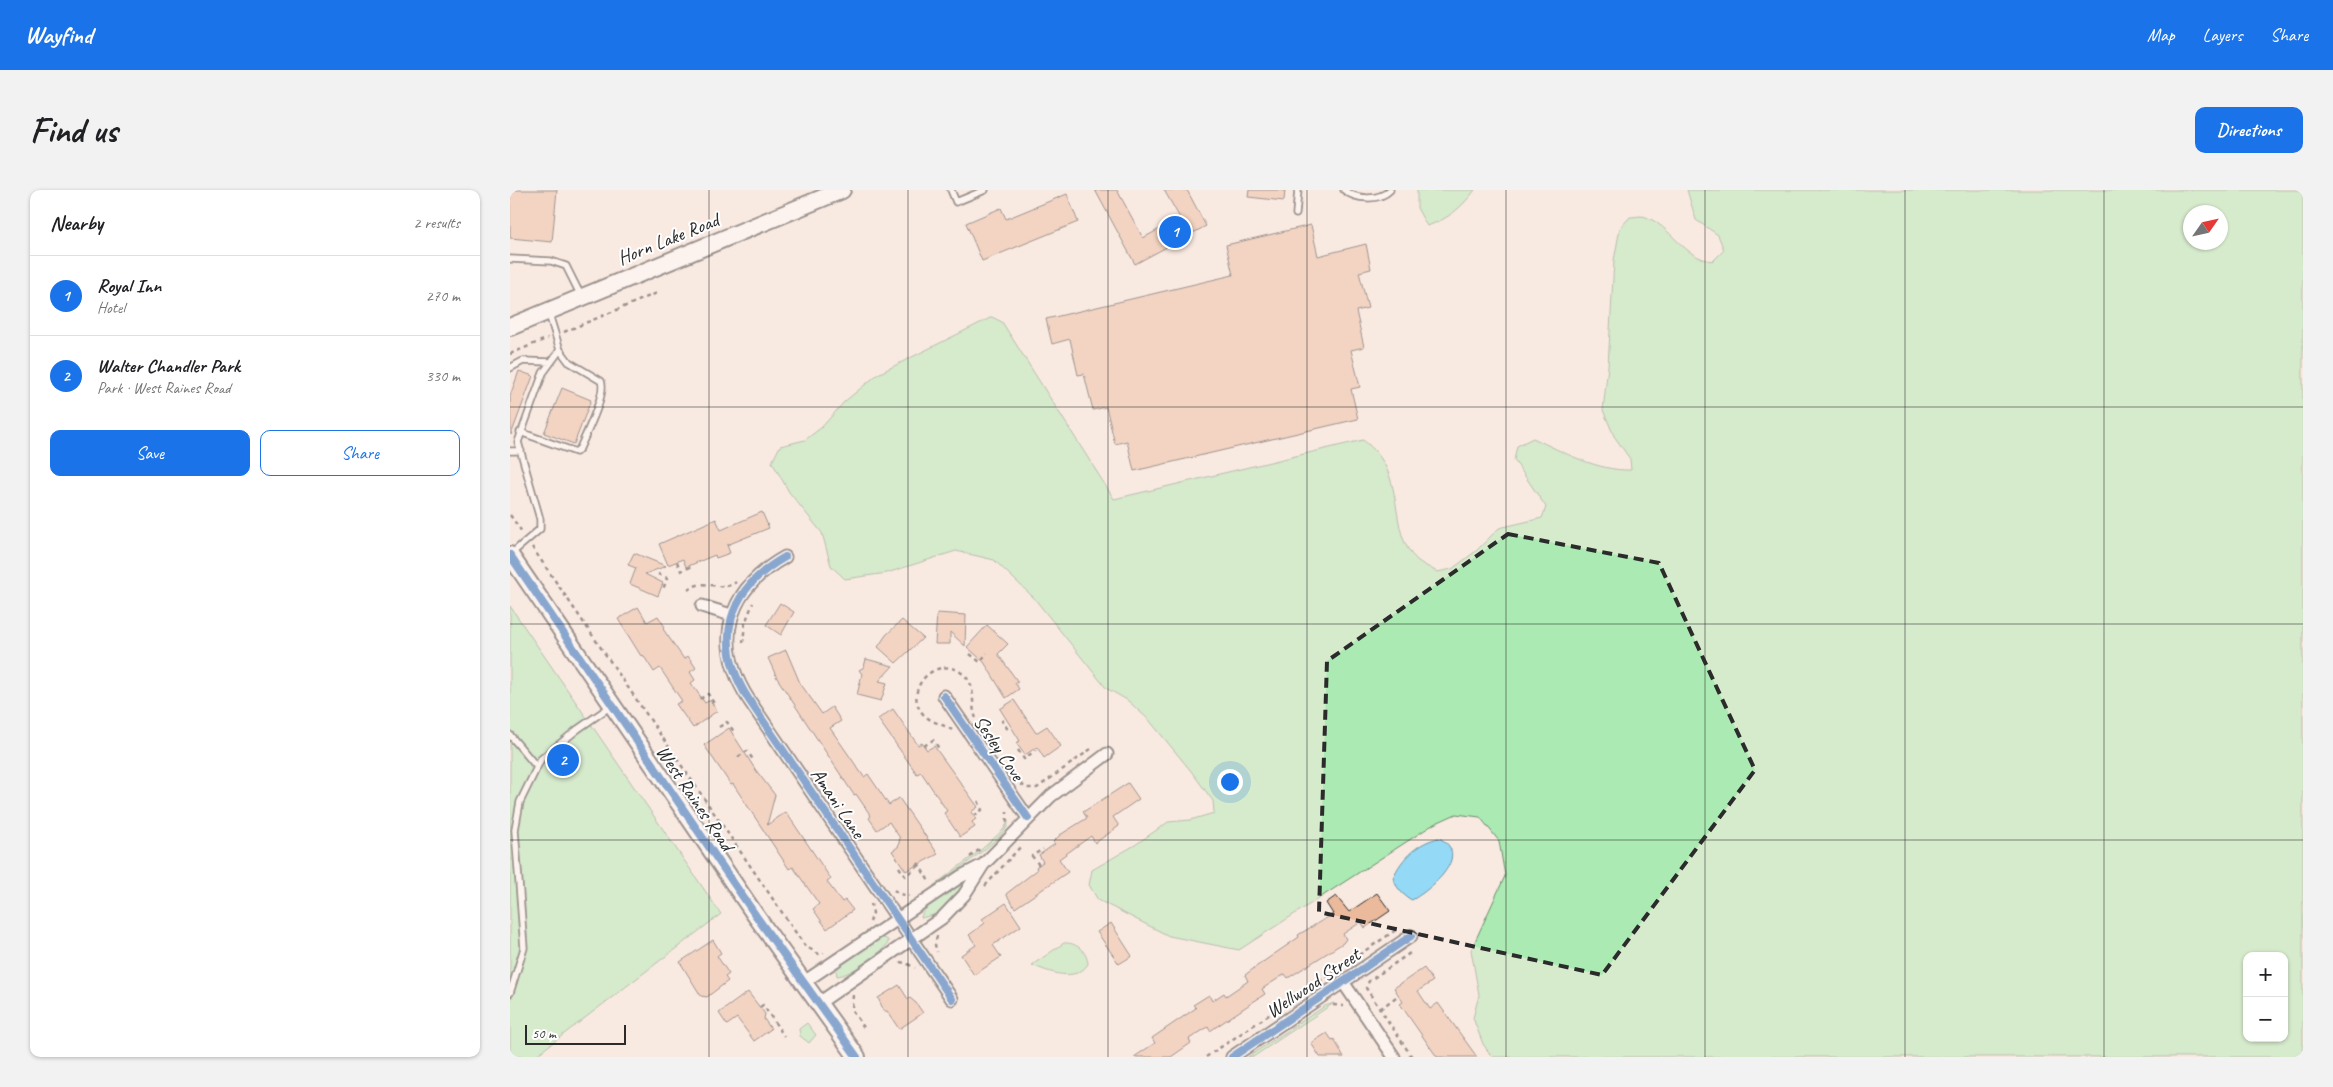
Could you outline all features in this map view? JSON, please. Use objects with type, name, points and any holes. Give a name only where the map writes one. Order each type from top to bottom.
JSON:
[{"type":"main road","name":"Horn Lake Road","points":[[510,327],[842,190]]},
{"type":"main road","name":"West Raines Road","points":[[510,554],[612,706],[857,1057]]},
{"type":"street","points":[[702,606],[731,615],[755,579],[766,568],[785,557]]},
{"type":"street","name":"Amani Lane","points":[[731,615],[729,650],[741,687],[952,999]]},
{"type":"street","name":"Sesley Cove","points":[[944,696],[1028,818]]},
{"type":"street","points":[[819,1003],[950,911],[969,888],[983,865],[1028,818],[1066,782],[1107,754]]},
{"type":"street","points":[[804,982],[960,877],[983,865]]},
{"type":"street","name":"Wellwood Street","points":[[1232,1057],[1411,936]]},
{"type":"street","points":[[1343,982],[1394,1057]]},
{"type":"lane","points":[[951,190],[956,202],[985,190]]},
{"type":"lane","points":[[1296,214],[1298,190]]},
{"type":"lane","points":[[1344,190],[1356,196],[1374,198],[1384,196],[1390,190]]},
{"type":"lane","points":[[510,258],[551,261],[566,266],[582,298]]},
{"type":"lane","points":[[520,432],[576,452],[580,448],[601,397],[603,385],[601,381],[569,362],[560,350],[549,312]]},
{"type":"lane","points":[[510,554],[528,541],[540,529],[540,519],[518,442],[520,432],[543,373],[560,350]]},
{"type":"lane","points":[[510,368],[523,361],[551,362]]},
{"type":"lane","points":[[510,451],[521,451]]},
{"type":"lane","points":[[510,993],[524,948],[515,830],[520,802],[541,758],[578,729],[612,706]]},
{"type":"lane","points":[[510,735],[537,767]]},
{"type":"path","points":[[510,354],[657,293]]},
{"type":"path","points":[[510,515],[805,946],[819,954],[830,951]]},
{"type":"path","points":[[677,562],[681,571],[693,566]]},
{"type":"path","points":[[658,574],[667,578],[663,590]]},
{"type":"path","points":[[688,590],[700,583],[729,586],[739,579]]},
{"type":"path","points":[[743,650],[745,623],[754,603]]},
{"type":"path","points":[[970,654],[980,662],[987,654]]},
{"type":"path","points":[[953,732],[930,720],[922,712],[917,702],[920,682],[935,669],[955,669],[966,677],[973,694],[973,712],[979,724]]},
{"type":"path","points":[[700,699],[708,694],[715,705]]},
{"type":"path","points":[[1004,720],[1002,721],[1009,731]]},
{"type":"path","points":[[719,727],[727,722],[735,733]]},
{"type":"path","points":[[924,746],[933,740],[940,750]]},
{"type":"path","points":[[1018,781],[1030,790],[1044,785],[1094,747]]},
{"type":"path","points":[[1018,750],[1024,758],[1036,750]]},
{"type":"path","points":[[738,757],[747,751],[754,761]]},
{"type":"path","points":[[974,816],[982,810],[976,798]]},
{"type":"path","points":[[1005,826],[1009,817],[1006,808]]},
{"type":"path","points":[[981,891],[1026,841]]},
{"type":"path","points":[[965,860],[986,844]]},
{"type":"path","points":[[1038,865],[1032,856],[1043,849]]},
{"type":"path","points":[[900,867],[905,876],[919,864],[932,886]]},
{"type":"path","points":[[926,888],[932,886],[937,880]]},
{"type":"path","points":[[892,887],[899,894],[914,895]]},
{"type":"path","points":[[866,926],[873,913],[868,898]]},
{"type":"path","points":[[1206,1057],[1403,925]]},
{"type":"path","points":[[940,931],[935,945],[941,958]]},
{"type":"path","points":[[1412,1057],[1368,992],[1367,983],[1418,948]]},
{"type":"path","points":[[897,962],[912,965],[919,973]]},
{"type":"path","points":[[856,991],[853,996],[852,1010],[865,1029]]},
{"type":"path","points":[[1380,1009],[1396,997]]},
{"type":"path","points":[[1326,1010],[1338,1004],[1346,1008]]},
{"type":"path","points":[[760,1007],[763,1005],[784,1036]]},
{"type":"highlighted area","points":[[1508,534],[1659,563],[1755,770],[1602,975],[1319,912],[1327,661]]},
{"type":"green space","points":[[1417,190],[1475,190],[1454,212],[1442,220],[1427,226],[1417,208]]},
{"type":"green space","points":[[1687,190],[2303,190],[2303,1057],[1492,1057],[1483,1044],[1473,1018],[1479,995],[1471,950],[1505,876],[1499,841],[1480,817],[1456,814],[1434,824],[1239,950],[1169,936],[1098,900],[1089,885],[1092,870],[1135,845],[1168,822],[1190,820],[1214,813],[1213,801],[1149,720],[1127,700],[1106,688],[1034,598],[994,560],[956,551],[887,573],[845,579],[831,566],[822,533],[789,492],[772,462],[780,446],[805,440],[822,427],[844,402],[878,374],[992,317],[1002,322],[1114,499],[1363,440],[1378,454],[1387,469],[1407,548],[1417,560],[1437,572],[1452,569],[1476,551],[1499,528],[1542,518],[1546,507],[1514,460],[1517,446],[1533,438],[1568,455],[1593,464],[1631,470],[1630,459],[1614,436],[1603,410],[1608,366],[1614,260],[1620,228],[1630,217],[1646,217],[1663,228],[1694,254],[1703,259],[1713,261],[1724,250],[1718,235],[1696,220]]},
{"type":"green space","points":[[510,606],[721,914],[534,1057],[510,1057]]},
{"type":"green space","points":[[1008,822],[1000,836],[933,886],[982,849],[1003,830]]},
{"type":"green space","points":[[965,881],[966,883],[938,914],[921,918],[922,913],[932,902]]},
{"type":"green space","points":[[884,938],[888,940],[888,943],[879,952],[857,968],[837,976],[836,971],[840,965],[879,939]]},
{"type":"green space","points":[[1064,943],[1077,946],[1086,955],[1088,964],[1083,970],[1069,975],[1054,973],[1032,965]]},
{"type":"green space","points":[[1334,1003],[1253,1057],[1248,1057],[1325,1006]]},
{"type":"green space","points":[[807,1023],[816,1035],[809,1043],[800,1036],[799,1029]]},
{"type":"water","points":[[1439,838],[1448,845],[1452,853],[1450,862],[1445,872],[1429,888],[1412,900],[1400,891],[1396,885],[1393,878],[1396,871],[1411,852],[1424,843]]},
{"type":"building","points":[[510,190],[557,190],[552,242],[510,238]]},
{"type":"building","points":[[1095,190],[1117,190],[1143,238],[1180,218],[1164,190],[1187,190],[1206,226],[1135,264]]},
{"type":"building","points":[[1249,190],[1285,190],[1284,201],[1248,197]]},
{"type":"building","points":[[1067,194],[1078,222],[982,261],[966,223],[1001,208],[1006,219]]},
{"type":"building","points":[[1311,225],[1318,256],[1366,244],[1371,269],[1359,272],[1368,308],[1356,311],[1364,347],[1351,350],[1360,387],[1351,389],[1358,419],[1134,471],[1127,441],[1115,444],[1106,407],[1093,410],[1084,374],[1078,375],[1070,339],[1052,344],[1046,319],[1233,275],[1226,245]]},
{"type":"building","points":[[519,371],[533,376],[511,435],[510,396]]},
{"type":"building","points":[[562,388],[591,400],[574,444],[544,433]]},
{"type":"building","points":[[762,512],[769,528],[727,545],[730,553],[716,558],[715,555],[686,567],[683,559],[668,565],[659,544],[716,519],[721,530]]},
{"type":"building","points":[[634,553],[666,566],[645,574],[663,583],[658,596],[630,584],[636,568],[628,565]]},
{"type":"building","points":[[780,603],[794,612],[781,635],[766,625]]},
{"type":"building","points":[[638,607],[647,622],[658,616],[665,627],[663,629],[684,659],[688,656],[696,668],[690,672],[695,680],[691,683],[705,703],[710,700],[717,711],[693,728],[676,704],[682,701],[660,668],[654,672],[643,655],[641,656],[618,619]]},
{"type":"building","points":[[937,613],[966,615],[965,646],[950,632],[950,644],[935,644]]},
{"type":"building","points":[[902,620],[923,638],[896,663],[878,647],[886,635]]},
{"type":"building","points":[[987,625],[1008,644],[998,654],[1018,682],[1015,683],[1019,689],[1006,698],[984,662],[967,647]]},
{"type":"building","points":[[786,650],[800,683],[822,714],[832,707],[841,721],[830,728],[864,777],[868,774],[889,805],[899,798],[938,854],[906,871],[892,851],[898,847],[900,838],[889,822],[877,830],[869,818],[871,816],[856,794],[854,795],[777,678],[768,658]]},
{"type":"building","points":[[866,659],[893,666],[879,681],[887,683],[881,701],[857,695],[862,674],[859,670],[864,667]]},
{"type":"building","points":[[1014,700],[1036,733],[1047,726],[1061,746],[1044,758],[1037,747],[1025,755],[1016,743],[1020,741],[1000,709]]},
{"type":"building","points":[[893,709],[918,745],[922,743],[927,750],[934,746],[978,807],[971,812],[976,819],[972,822],[975,827],[960,837],[944,813],[947,811],[921,772],[917,774],[878,719]]},
{"type":"building","points":[[729,728],[755,769],[775,795],[767,825],[786,812],[831,879],[827,882],[842,902],[845,900],[853,910],[827,929],[813,909],[819,904],[793,867],[789,869],[733,784],[731,785],[704,745]]},
{"type":"building","points":[[1128,783],[1139,799],[1113,817],[1119,826],[1095,843],[1091,836],[1059,859],[1068,872],[1015,908],[1006,894],[1037,870],[1036,867],[1043,862],[1039,855],[1055,844],[1053,842],[1060,835],[1087,818],[1083,812]]},
{"type":"building","points":[[1377,893],[1390,911],[1365,928],[1361,922],[1343,934],[1346,939],[1343,943],[1288,978],[1285,974],[1262,989],[1265,994],[1210,1031],[1208,1027],[1189,1039],[1191,1043],[1171,1057],[1134,1057],[1155,1043],[1152,1038],[1196,1008],[1193,1005],[1209,995],[1212,1001],[1224,993],[1226,996],[1248,981],[1245,975],[1299,937],[1298,935],[1333,914],[1326,903],[1336,896],[1349,912]]},
{"type":"building","points":[[1006,903],[1021,926],[993,945],[1001,957],[974,975],[961,955],[976,945],[969,935],[985,923],[982,919]]},
{"type":"building","points":[[1111,923],[1132,956],[1119,964],[1097,932]]},
{"type":"building","points":[[713,940],[721,953],[717,956],[729,974],[725,977],[728,981],[707,997],[701,996],[680,962]]},
{"type":"building","points":[[1424,968],[1433,981],[1418,991],[1430,1009],[1438,1003],[1477,1057],[1437,1057],[1400,1004],[1403,1002],[1394,988]]},
{"type":"building","points":[[899,985],[908,999],[910,998],[916,1003],[923,1013],[899,1029],[887,1011],[884,1011],[878,998]]},
{"type":"building","points":[[748,992],[765,1014],[764,1019],[771,1029],[754,1041],[737,1018],[727,1025],[719,1013]]},
{"type":"building","points":[[1327,1033],[1332,1040],[1334,1039],[1344,1057],[1320,1057],[1311,1043]]},
{"type":"cycle path","points":[[510,555],[756,916],[857,1057]]},
{"type":"cycle path","points":[[785,557],[765,570],[750,585],[738,601],[731,619],[729,638],[731,658],[738,679],[749,700],[952,999]]},
{"type":"cycle path","points":[[944,696],[1028,818]]},
{"type":"cycle path","points":[[1232,1057],[1411,936]]},
{"type":"place","name":"Royal Inn","points":[[1175,232]]},
{"type":"place","name":"Walter Chandler Park","points":[[563,760]]}]
